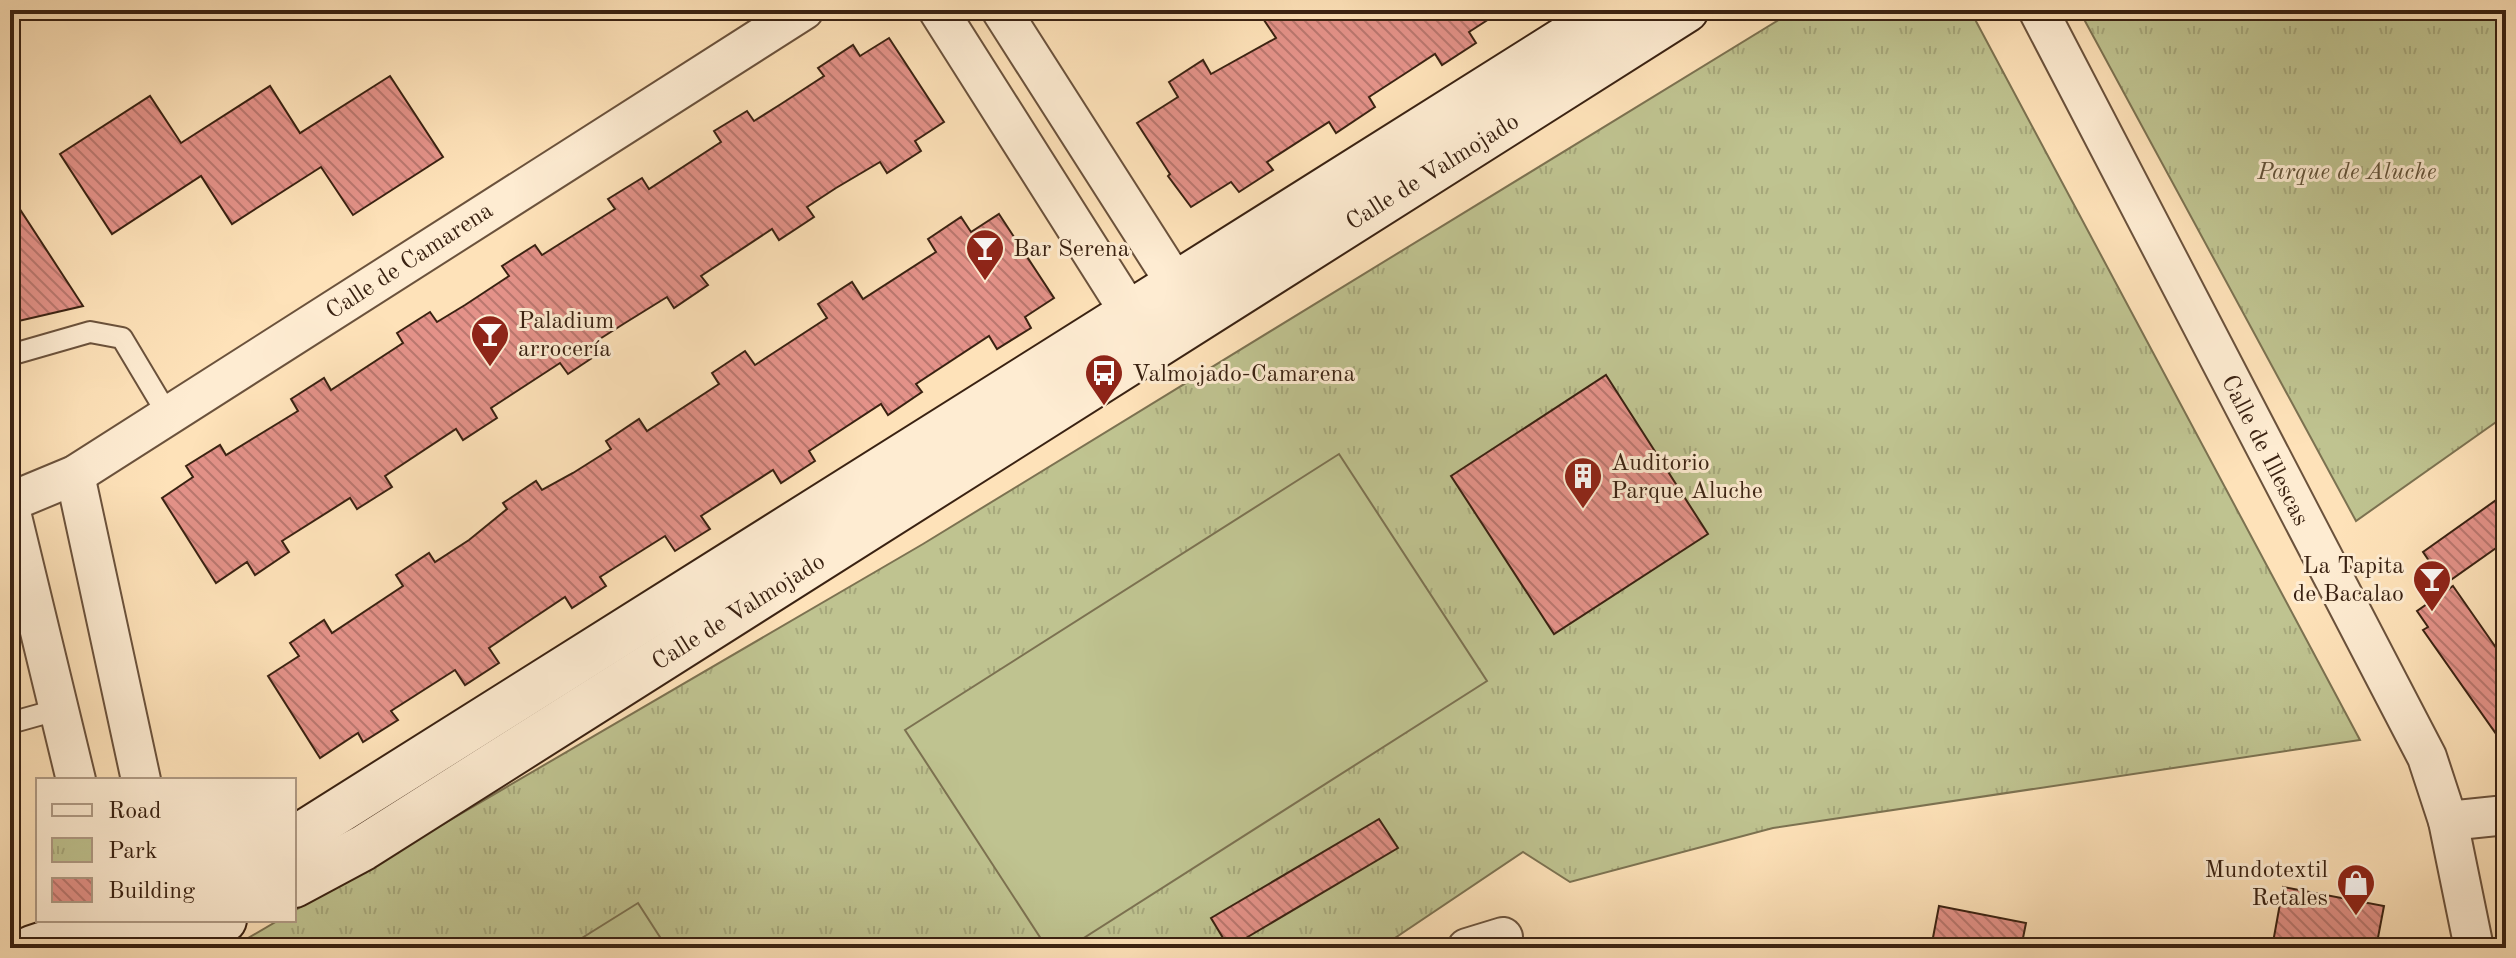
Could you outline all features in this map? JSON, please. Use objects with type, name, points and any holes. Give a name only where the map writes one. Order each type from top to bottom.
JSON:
[{"type":"street","name":"Calle de Camarena","points":[[10,505],[75,475],[804,10]]},
{"type":"street","points":[[938,10],[1130,313],[1178,331]]},
{"type":"street","points":[[1001,10],[1176,284]]},
{"type":"street","name":"Calle de Valmojado","points":[[296,838],[1611,10]]},
{"type":"street","name":"Calle de Valmojado","points":[[296,884],[363,848],[1686,10]]},
{"type":"street","name":"Calle de Illescas","points":[[2038,10],[2307,530],[2410,721],[2432,769],[2448,821],[2474,948]]},
{"type":"street","points":[[75,475],[141,778]]},
{"type":"street","points":[[10,505],[76,778]]},
{"type":"street","points":[[2448,821],[2506,815]]},
{"type":"street","points":[[32,948],[117,928],[158,928],[160,922]]},
{"type":"street","points":[[160,948],[219,922]]},
{"type":"street","points":[[1467,948],[1503,942]]},
{"type":"lane","points":[[10,355],[90,332],[122,338],[168,415]]},
{"type":"lane","points":[[10,723],[60,709]]},
{"type":"green space","points":[[1795,10],[1970,10],[2360,740],[1773,828],[1570,882],[1523,852],[1380,948],[231,948],[276,922],[296,922],[296,910],[923,544]]},
{"type":"green space","name":"Parque de Aluche","points":[[2079,10],[2506,10],[2506,415],[2356,521]]},
{"type":"green space","points":[[1339,454],[1487,681],[1068,948],[1047,948],[905,730]]},
{"type":"green space","points":[[638,903],[667,948],[566,948]]},
{"type":"building","points":[[1280,10],[1503,10],[1469,32],[1476,43],[1442,65],[1435,54],[1369,97],[1375,107],[1336,133],[1329,122],[1267,162],[1273,170],[1239,192],[1231,182],[1191,207],[1168,176],[1170,174],[1137,123],[1178,97],[1169,82],[1203,60],[1211,74],[1276,38],[1264,20]]},
{"type":"building","points":[[889,38],[944,122],[915,141],[921,151],[887,173],[880,162],[836,188],[807,207],[814,217],[779,240],[772,229],[701,276],[708,285],[674,308],[667,297],[595,342],[601,352],[568,374],[560,363],[491,408],[497,418],[463,440],[456,429],[385,476],[392,487],[357,509],[350,498],[282,541],[289,552],[255,575],[247,562],[216,583],[162,498],[193,477],[186,466],[220,445],[226,455],[298,411],[291,399],[324,378],[331,390],[403,343],[397,333],[430,312],[437,322],[465,305],[509,276],[502,266],[535,245],[542,255],[615,209],[608,199],[642,178],[649,189],[721,142],[714,131],[747,111],[754,121],[824,76],[818,68],[853,45],[860,56]]},
{"type":"building","points":[[390,76],[443,157],[353,215],[321,167],[232,224],[201,176],[112,234],[60,154],[150,96],[181,143],[270,86],[300,133]]},
{"type":"building","points":[[10,194],[83,306],[10,323]]},
{"type":"building","points":[[999,214],[1054,298],[1025,317],[1031,328],[997,349],[989,336],[916,384],[922,392],[888,415],[881,404],[809,451],[815,461],[781,483],[773,470],[701,516],[710,529],[675,551],[665,536],[600,577],[606,586],[572,608],[565,597],[489,648],[499,663],[465,685],[455,670],[391,711],[398,720],[363,742],[358,733],[320,758],[268,676],[299,656],[290,643],[324,620],[332,633],[403,586],[396,575],[429,553],[435,562],[469,540],[507,509],[503,503],[536,481],[542,490],[573,473],[611,449],[606,441],[639,419],[647,431],[719,384],[712,373],[745,351],[755,365],[827,318],[818,304],[852,282],[863,299],[936,252],[928,239],[961,217],[971,232]]},
{"type":"building","name":"Auditorio Parque Aluche","points":[[1606,375],[1708,534],[1554,634],[1451,476]]},
{"type":"building","points":[[2506,493],[2506,541],[2445,584],[2423,552]]},
{"type":"building","points":[[2453,586],[2506,662],[2506,748],[2423,630],[2428,627],[2417,611]]},
{"type":"building","points":[[1379,819],[1398,848],[1229,948],[1211,918]]},
{"type":"building","points":[[2283,887],[2384,906],[2376,948],[2272,948]]},
{"type":"building","points":[[1939,906],[2026,923],[2021,948],[1931,948]]},
{"type":"place","name":"Bar Serena","points":[[985,282]]},
{"type":"place","name":"Paladium arrocería","points":[[490,368]]},
{"type":"place","name":"Valmojado-Camarena","points":[[1104,407]]},
{"type":"place","name":"Auditorio Parque Aluche","points":[[1583,510]]},
{"type":"place","name":"La Tapita de Bacalao","points":[[2432,613]]},
{"type":"place","name":"Mundotextil Retales","points":[[2356,917]]}]
